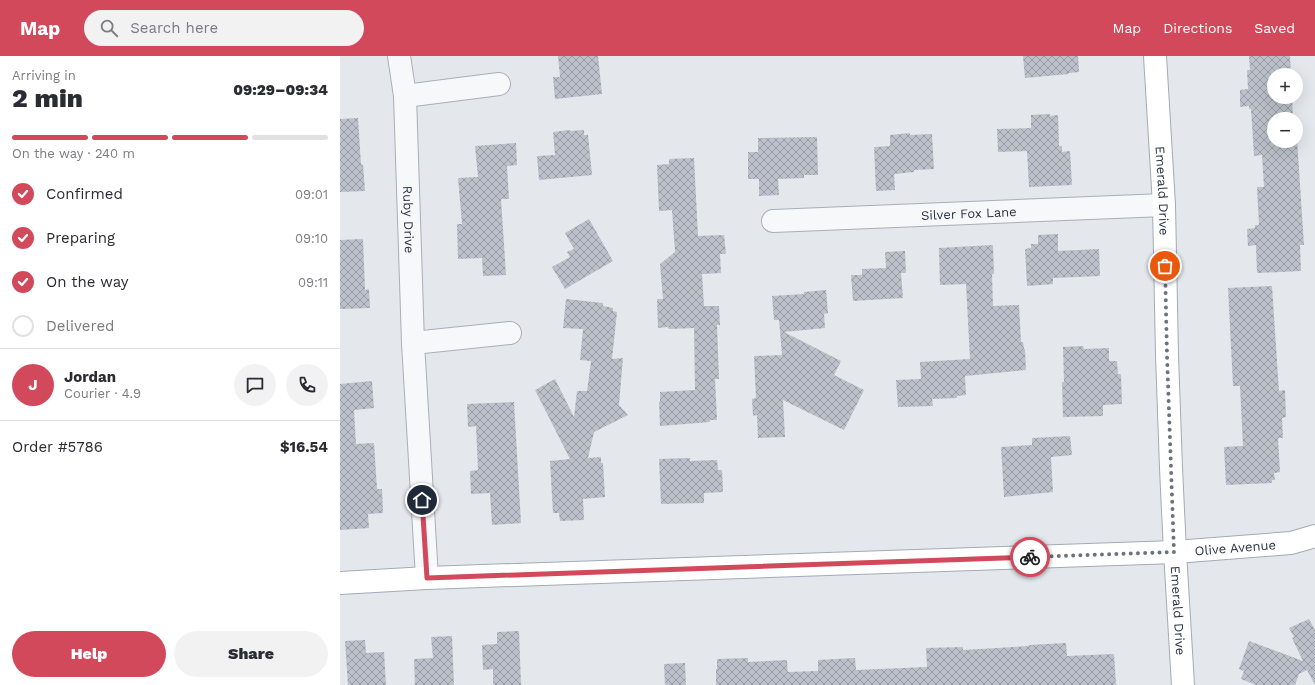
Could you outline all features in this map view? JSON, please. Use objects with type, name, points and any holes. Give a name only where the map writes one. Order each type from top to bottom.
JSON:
[{"type":"main road","name":"Emerald Drive","points":[[1155,56],[1164,205],[1167,355],[1174,552],[1183,685]]},
{"type":"main road","name":"Olive Avenue","points":[[340,583],[427,578],[1174,552],[1291,543],[1315,536]]},
{"type":"street","name":"Ruby Drive","points":[[399,56],[405,96],[413,343],[427,578]]},
{"type":"street","points":[[405,96],[499,84]]},
{"type":"street","name":"Silver Fox Lane","points":[[773,221],[1164,205]]},
{"type":"street","points":[[413,343],[510,333]]},
{"type":"building","points":[[558,56],[598,56],[602,94],[555,99],[553,77],[560,77]]},
{"type":"building","points":[[1023,56],[1078,56],[1079,72],[1025,78]]},
{"type":"building","points":[[1249,56],[1290,56],[1291,68],[1267,68],[1267,104],[1292,104],[1293,112],[1267,112],[1267,148],[1298,148],[1304,245],[1300,245],[1301,271],[1257,273],[1256,245],[1248,246],[1247,229],[1255,228],[1255,225],[1259,225],[1257,187],[1264,187],[1262,155],[1254,156],[1251,109],[1249,109],[1249,106],[1240,107],[1240,90],[1248,89],[1247,70],[1250,70]]},
{"type":"building","points":[[1050,114],[1050,116],[1058,115],[1059,146],[1062,146],[1062,152],[1070,151],[1072,185],[1029,187],[1027,151],[998,152],[997,129],[1031,128],[1031,115]]},
{"type":"building","points":[[358,118],[361,165],[363,164],[365,191],[340,192],[340,119]]},
{"type":"building","points":[[584,130],[584,135],[588,135],[592,175],[539,180],[537,156],[555,155],[553,132]]},
{"type":"building","points":[[910,133],[910,135],[932,134],[934,169],[914,170],[914,172],[894,174],[895,190],[876,191],[874,147],[890,146],[890,135]]},
{"type":"building","points":[[817,137],[818,175],[804,175],[804,178],[778,179],[779,195],[759,196],[759,179],[748,179],[748,152],[758,152],[758,138]]},
{"type":"building","points":[[516,143],[517,165],[507,166],[509,199],[501,199],[506,275],[483,276],[482,258],[458,259],[457,224],[462,224],[458,178],[478,177],[475,146]]},
{"type":"building","points":[[694,158],[698,236],[724,235],[726,254],[720,254],[721,273],[702,274],[704,306],[719,306],[720,325],[717,325],[719,379],[715,379],[717,420],[710,420],[710,422],[660,426],[660,392],[695,390],[694,328],[658,328],[657,299],[663,299],[660,264],[675,252],[672,210],[659,211],[657,165],[669,164],[669,159]]},
{"type":"building","points":[[589,219],[613,261],[565,289],[552,267],[570,257],[567,252],[574,249],[565,233]]},
{"type":"building","points":[[1058,234],[1058,251],[1099,249],[1100,276],[1053,278],[1053,284],[1027,286],[1025,249],[1031,248],[1031,244],[1038,244],[1038,235]]},
{"type":"building","points":[[363,239],[365,290],[369,289],[370,308],[340,309],[340,240]]},
{"type":"building","points":[[993,245],[993,306],[1019,305],[1021,342],[1023,342],[1025,349],[1026,370],[965,376],[966,395],[957,396],[957,398],[932,399],[933,406],[898,407],[896,380],[921,379],[920,362],[970,359],[966,284],[940,285],[939,248]]},
{"type":"building","points":[[905,251],[906,273],[901,273],[903,298],[853,301],[851,275],[862,275],[862,269],[886,268],[885,252]]},
{"type":"building","points":[[1272,286],[1279,391],[1285,390],[1286,417],[1282,418],[1283,438],[1278,438],[1280,472],[1274,473],[1275,480],[1272,480],[1272,483],[1226,485],[1224,447],[1243,446],[1240,386],[1233,386],[1228,288]]},
{"type":"building","points":[[826,290],[828,313],[824,314],[825,328],[784,332],[841,361],[834,375],[864,390],[844,430],[783,400],[785,437],[758,438],[757,415],[753,416],[752,399],[756,398],[754,356],[782,355],[779,320],[774,320],[772,296],[804,294],[804,292]]},
{"type":"building","points":[[566,299],[603,303],[603,306],[613,308],[613,311],[617,312],[612,359],[623,358],[619,405],[628,415],[594,432],[588,458],[601,457],[601,463],[603,463],[605,497],[583,499],[584,520],[560,521],[559,513],[553,513],[550,461],[570,459],[535,390],[555,379],[574,417],[577,391],[587,391],[591,361],[580,360],[583,329],[563,328]]},
{"type":"building","points":[[1083,346],[1084,349],[1109,348],[1109,361],[1117,361],[1118,374],[1121,374],[1122,404],[1103,405],[1103,416],[1063,417],[1063,347]]},
{"type":"building","points":[[372,381],[374,408],[354,410],[356,444],[374,443],[377,489],[382,489],[383,513],[368,514],[369,528],[340,530],[340,384]]},
{"type":"building","points":[[514,402],[521,523],[492,525],[490,493],[471,494],[470,471],[478,470],[476,426],[468,427],[467,404]]},
{"type":"building","points":[[1070,436],[1072,455],[1051,457],[1053,492],[1004,497],[1001,447],[1032,445],[1032,438]]},
{"type":"building","points":[[690,458],[690,461],[717,460],[718,470],[722,470],[723,492],[704,493],[704,503],[661,504],[659,459]]},
{"type":"building","points":[[1309,619],[1315,630],[1315,685],[1307,670],[1299,674],[1295,685],[1256,685],[1241,679],[1244,671],[1239,669],[1249,641],[1303,661],[1289,628]]},
{"type":"building","points":[[519,631],[521,685],[493,685],[493,669],[483,670],[482,645],[497,644],[497,632]]},
{"type":"building","points":[[452,636],[454,685],[415,685],[414,659],[433,658],[431,637]]},
{"type":"building","points":[[365,640],[366,653],[384,652],[386,685],[348,685],[345,641]]},
{"type":"building","points":[[1066,643],[1067,656],[1114,654],[1116,685],[716,685],[717,659],[748,658],[748,662],[787,660],[788,672],[818,671],[818,660],[855,658],[856,670],[927,667],[926,648],[963,647],[963,650]]},
{"type":"building","points":[[685,663],[686,685],[665,685],[664,664]]},
{"type":"way so far","points":[[1030,557],[1174,552],[1165,266]]},
{"type":"route","points":[[422,500],[427,578],[1030,557]]}]
